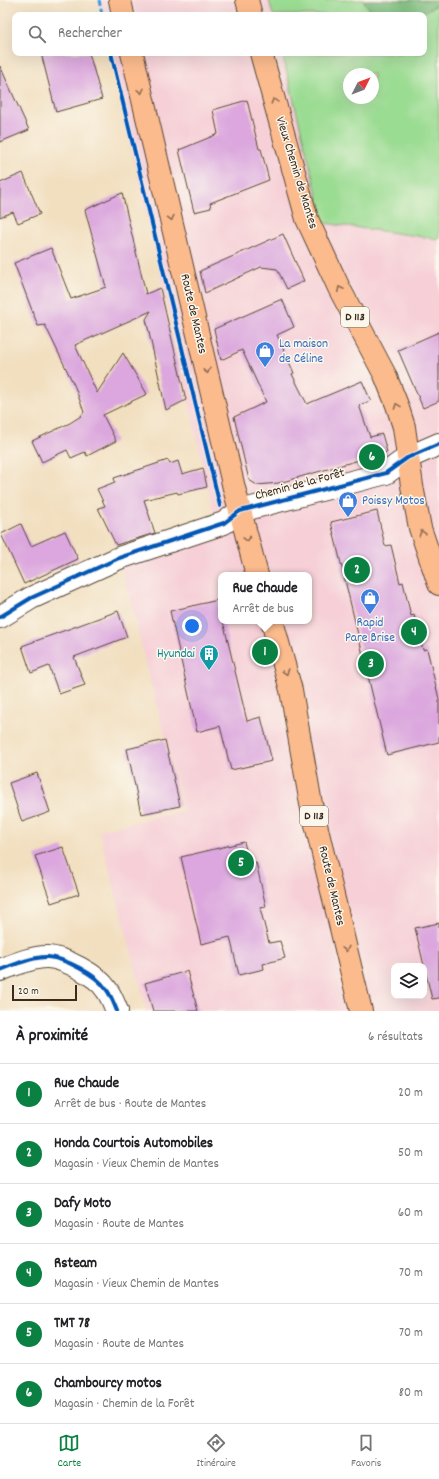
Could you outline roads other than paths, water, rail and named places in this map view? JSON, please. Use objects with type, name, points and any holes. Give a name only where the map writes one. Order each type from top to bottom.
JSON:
[{"type":"main road","points":[[120,0],[122,12]]},
{"type":"main road","points":[[247,0],[250,12]]},
{"type":"main road","name":"Route de Mantes","points":[[133,56],[240,511],[256,572]]},
{"type":"main road","name":"Vieux Chemin de Mantes","points":[[262,56],[307,219],[339,288],[384,375],[397,404],[404,427],[420,528],[439,584]]},
{"type":"main road","name":"Route de Mantes","points":[[273,624],[291,690],[311,804],[361,1011]]},
{"type":"street","name":"Chemin de la Forêt","points":[[240,511],[386,473],[408,458],[439,444]]},
{"type":"street","points":[[0,617],[31,598],[119,558],[224,523],[240,511]]},
{"type":"street","points":[[0,970],[26,961],[47,957],[64,960],[87,972],[106,988],[117,1011]]},
{"type":"place","name":"La maison de Céline","points":[[265,368]]},
{"type":"place","name":"Chambourcy motos","points":[[372,457]]},
{"type":"place","name":"Poissy Motos","points":[[348,518]]},
{"type":"place","name":"Honda Courtois Automobiles","points":[[357,570]]},
{"type":"place","name":"Rapid Pare Brise","points":[[370,615]]},
{"type":"place","name":"Rsteam","points":[[414,632]]},
{"type":"place","name":"Rue Chaude","points":[[265,652]]},
{"type":"place","name":"Dafy Moto","points":[[371,664]]},
{"type":"place","name":"Hyundai","points":[[209,671]]},
{"type":"place","name":"TMT 78","points":[[241,863]]}]
